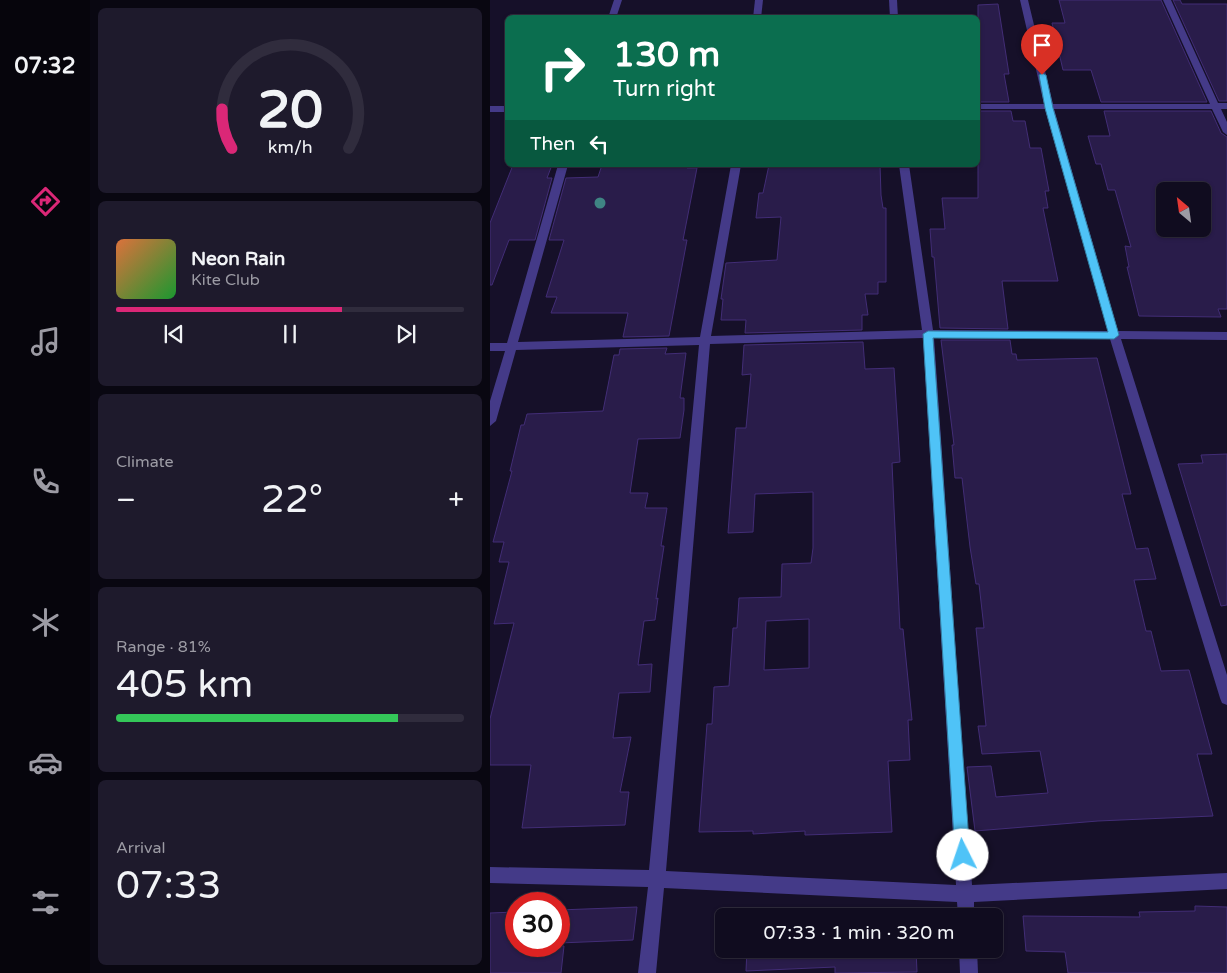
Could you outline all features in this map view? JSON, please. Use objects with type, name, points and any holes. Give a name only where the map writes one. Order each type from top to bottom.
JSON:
[{"type":"street","points":[[613,15],[618,0]]},
{"type":"street","points":[[757,15],[759,0]]},
{"type":"street","points":[[893,0],[894,15]]},
{"type":"street","points":[[1024,0],[1049,108],[1114,335],[1227,698]]},
{"type":"street","points":[[1167,0],[1227,132]]},
{"type":"street","points":[[980,107],[1227,106]]},
{"type":"street","points":[[490,109],[505,108]]},
{"type":"street","points":[[490,421],[562,167]]},
{"type":"street","points":[[647,973],[705,342],[736,167]]},
{"type":"street","points":[[904,167],[928,334],[966,908]]},
{"type":"street","points":[[490,347],[928,334],[1227,336]]},
{"type":"street","points":[[490,875],[657,879],[965,894],[1227,881]]},
{"type":"street","points":[[968,958],[969,973]]},
{"type":"building","points":[[1059,0],[1161,0],[1207,102],[1101,102],[1091,70],[1063,70],[1052,23],[1065,23]]},
{"type":"building","points":[[1173,0],[1180,0],[1182,4],[1227,4],[1227,101],[1219,101]]},
{"type":"building","points":[[998,4],[1009,74],[1004,74],[1009,102],[980,102],[980,15],[978,15],[978,5]]},
{"type":"building","points":[[980,111],[1011,111],[1013,121],[1025,121],[1030,148],[1041,148],[1049,191],[1045,191],[1048,208],[1043,208],[1058,281],[1002,281],[1008,329],[940,328],[930,229],[945,229],[942,198],[978,198]]},
{"type":"building","points":[[1104,111],[1211,111],[1221,133],[1227,137],[1227,309],[1218,309],[1221,317],[1139,316],[1127,267],[1129,267],[1125,246],[1131,247],[1115,190],[1108,190],[1101,164],[1096,164],[1088,136],[1110,136]]},
{"type":"building","points":[[512,167],[551,167],[547,178],[552,178],[535,240],[509,240],[492,285],[490,285],[490,223]]},
{"type":"building","points":[[601,167],[697,168],[683,240],[687,240],[669,336],[623,337],[628,313],[551,313],[557,297],[546,297],[564,240],[549,240],[566,178],[598,177]]},
{"type":"building","points":[[769,167],[880,167],[881,195],[883,208],[886,208],[886,282],[878,282],[878,294],[865,294],[868,315],[862,315],[862,330],[745,333],[746,320],[721,320],[723,299],[721,299],[726,263],[777,260],[781,217],[756,218],[759,193],[763,193]]},
{"type":"building","points":[[941,340],[1010,340],[1012,354],[1016,354],[1017,360],[1097,358],[1131,494],[1122,494],[1136,549],[1148,548],[1156,579],[1134,580],[1146,631],[1151,631],[1161,671],[1189,670],[1212,754],[1197,754],[1213,816],[1098,821],[975,831],[967,767],[991,766],[996,797],[1048,793],[1040,751],[982,754],[978,726],[986,726],[976,628],[984,628],[979,584],[976,584],[970,547],[962,478],[955,478],[952,445],[954,445]]},
{"type":"building","points":[[863,342],[865,369],[894,368],[900,462],[892,463],[900,629],[903,629],[912,720],[908,720],[910,760],[888,761],[892,832],[805,835],[805,831],[753,834],[753,831],[699,832],[707,724],[712,724],[714,687],[729,686],[733,628],[737,628],[739,598],[781,597],[782,564],[811,563],[813,548],[813,492],[755,494],[753,532],[728,533],[736,428],[746,428],[751,374],[742,375],[744,345]],"holes":[[[809,619],[809,668],[764,670],[766,621]]]},
{"type":"building","points":[[667,348],[665,354],[686,353],[680,398],[684,398],[684,410],[680,438],[638,439],[630,493],[648,493],[645,508],[667,508],[661,546],[664,546],[656,599],[658,598],[655,620],[644,621],[638,665],[652,664],[650,692],[619,693],[613,738],[631,737],[620,792],[629,792],[625,825],[522,828],[531,765],[490,765],[490,719],[514,623],[494,624],[509,562],[499,562],[504,542],[493,542],[512,471],[510,471],[521,425],[524,425],[527,414],[603,411],[614,355],[619,355],[620,349]]},
{"type":"building","points":[[1227,454],[1227,605],[1221,606],[1178,464],[1203,463],[1201,455]]},
{"type":"building","points":[[1195,906],[1227,907],[1227,973],[1068,973],[1065,952],[1026,951],[1023,916],[1140,917],[1139,912],[1195,911]]},
{"type":"building","points":[[637,907],[633,940],[570,943],[570,910]]},
{"type":"building","points":[[505,912],[505,957],[563,957],[561,973],[490,973],[490,913]]},
{"type":"building","points":[[747,958],[916,958],[917,972],[835,973],[835,967],[746,971]]},
{"type":"route","points":[[963,855],[928,334],[1114,335],[1049,108],[1042,75]]}]
